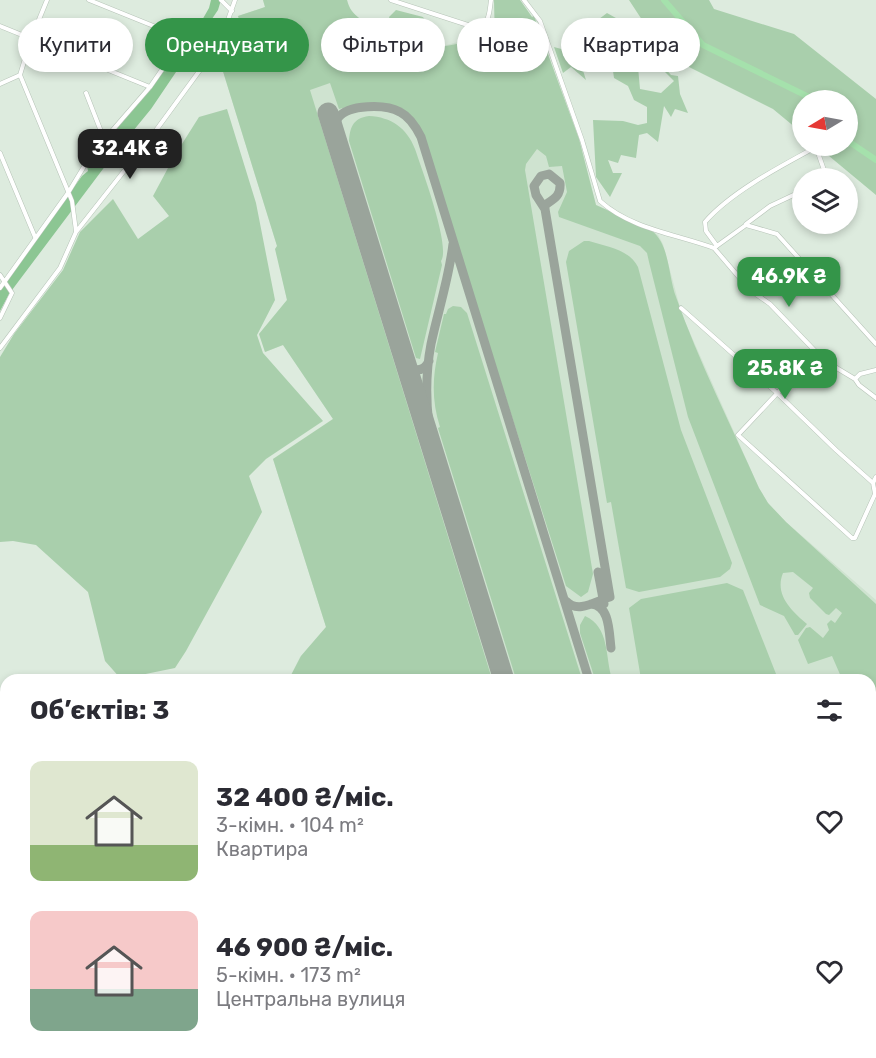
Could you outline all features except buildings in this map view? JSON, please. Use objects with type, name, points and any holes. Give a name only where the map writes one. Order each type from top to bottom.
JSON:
[{"type":"street","points":[[40,18],[47,0]]},
{"type":"street","points":[[89,0],[145,22]]},
{"type":"street","points":[[221,0],[232,11]]},
{"type":"street","points":[[230,18],[235,0]]},
{"type":"street","points":[[391,0],[474,27],[483,26],[488,20],[491,0]]},
{"type":"street","points":[[524,0],[540,21],[582,141],[597,195],[607,207],[627,218],[656,230],[716,247]]},
{"type":"street","points":[[0,26],[18,34]]},
{"type":"street","points":[[21,72],[20,75],[72,201],[76,232]]},
{"type":"street","points":[[113,72],[150,87]]},
{"type":"street","points":[[0,288],[68,193],[91,155],[116,128],[160,72]]},
{"type":"street","points":[[0,348],[60,268],[76,232],[199,72]]},
{"type":"street","points":[[0,84],[20,75]]},
{"type":"street","points":[[86,93],[104,139]]},
{"type":"street","points":[[823,168],[816,147],[768,173],[742,192],[705,222],[706,231],[750,290],[770,304],[816,352],[855,379],[876,398]]},
{"type":"street","points":[[0,153],[35,238]]},
{"type":"street","points":[[716,247],[770,206],[792,196]]},
{"type":"street","points":[[746,225],[777,234],[876,344]]},
{"type":"street","points":[[0,275],[12,292],[0,318]]},
{"type":"street","points":[[681,308],[777,393],[873,483]]},
{"type":"street","points":[[816,352],[738,435],[852,538],[855,538],[875,494],[873,483],[876,477]]},
{"type":"street","points":[[855,379],[860,374],[876,370]]},
{"type":"shaded area","points":[[263,0],[347,0],[349,9],[358,18],[321,18],[321,72],[445,72],[445,45],[457,42],[457,72],[549,72],[549,57],[579,139],[596,205],[658,235],[663,244],[682,315],[759,488],[768,503],[786,522],[876,600],[876,674],[292,674],[300,657],[326,627],[273,459],[333,419],[283,345],[265,352],[259,334],[287,300],[277,246],[223,72],[309,72],[309,18],[239,18],[238,16],[265,7]]},
{"type":"shaded area","points":[[494,0],[520,0],[535,18],[494,18]]},
{"type":"green space","points":[[211,0],[221,0],[213,18],[203,18]]},
{"type":"green space","points":[[263,0],[347,0],[352,11],[360,18],[321,18],[321,72],[445,72],[445,46],[457,44],[457,72],[549,72],[549,57],[579,139],[596,205],[651,230],[662,243],[673,289],[685,321],[759,488],[768,503],[786,522],[876,604],[876,674],[840,674],[832,656],[808,664],[798,640],[806,628],[810,627],[823,638],[829,630],[827,624],[831,620],[835,623],[842,613],[836,608],[829,615],[826,614],[810,598],[809,593],[813,588],[793,572],[783,573],[781,588],[790,608],[807,624],[798,635],[795,635],[784,616],[760,605],[688,417],[647,253],[640,246],[559,217],[558,212],[567,192],[562,166],[549,167],[546,156],[537,149],[526,164],[525,170],[593,574],[588,592],[581,597],[566,586],[422,135],[405,115],[386,106],[364,104],[339,109],[330,83],[310,90],[490,674],[292,674],[301,656],[326,627],[273,459],[333,419],[283,345],[265,352],[259,334],[287,300],[275,249],[277,246],[223,72],[309,72],[309,18],[239,18],[238,16],[265,7]]},
{"type":"green space","points":[[494,0],[520,0],[535,18],[494,18]]},
{"type":"green space","points":[[629,0],[709,0],[714,9],[794,34],[876,99],[876,195],[858,180],[858,168],[843,168],[829,156],[858,156],[858,90],[792,90],[792,125],[773,109],[699,72],[700,18],[641,18]]},
{"type":"green space","points":[[396,10],[424,18],[389,18]]},
{"type":"green space","points":[[607,13],[616,18],[600,18]]},
{"type":"green space","points":[[554,47],[561,49],[561,67]]},
{"type":"green space","points":[[163,72],[176,72],[151,109],[9,294],[0,311],[0,289],[82,176],[88,171],[87,165],[102,144]]},
{"type":"green space","points":[[577,72],[583,72],[586,80]]},
{"type":"green space","points":[[613,72],[638,72],[640,89],[661,93],[674,81],[665,72],[678,76],[680,94],[688,113],[675,109],[671,117],[664,106],[658,142],[647,133],[639,135],[636,158],[621,155],[618,163],[608,160],[613,173],[622,173],[610,197],[596,177],[593,120],[623,121],[638,125],[647,123],[647,107],[634,100],[628,86],[614,78]]},
{"type":"green space","points":[[227,109],[256,203],[275,300],[257,335],[263,353],[323,421],[266,459],[249,476],[262,512],[175,668],[146,674],[117,674],[105,661],[88,592],[36,545],[13,541],[0,542],[0,357],[14,334],[63,270],[80,232],[113,199],[138,239],[169,216],[153,196],[199,117]]},
{"type":"green space","points":[[369,116],[391,121],[408,135],[415,149],[439,225],[443,253],[442,265],[420,359],[416,358],[349,141],[351,128],[355,122]]},
{"type":"green space","points":[[584,241],[623,252],[638,267],[681,430],[732,563],[730,569],[720,577],[639,592],[626,588],[611,502],[607,503],[566,262],[569,251]]},
{"type":"green space","points":[[453,306],[461,307],[467,313],[580,674],[514,674],[438,428],[440,427],[435,409],[434,390],[438,353],[435,352],[444,314]]},
{"type":"green space","points":[[727,583],[743,590],[776,674],[640,674],[629,608],[641,599]]},
{"type":"green space","points":[[585,616],[599,627],[603,635],[611,674],[593,674],[580,633],[580,625]]},
{"type":"waterway","points":[[664,0],[703,45],[795,90]]},
{"type":"waterway","points":[[858,148],[876,160]]},
{"type":"taxiway","points":[[336,137],[336,123],[343,113],[368,107],[394,109],[404,114],[421,137],[587,674]]},
{"type":"taxiway","points":[[545,209],[536,195],[534,186],[541,176],[549,174],[560,183],[558,194],[545,205],[545,209],[610,597],[582,607],[571,605],[566,601]]},
{"type":"taxiway","points":[[434,455],[429,427],[427,372],[453,244]]},
{"type":"taxiway","points":[[406,362],[418,370],[424,368],[429,361]]},
{"type":"taxiway","points":[[598,572],[604,604]]},
{"type":"taxiway","points":[[591,604],[602,609],[605,614],[611,648]]},
{"type":"runway","points":[[328,113],[502,674]]}]
